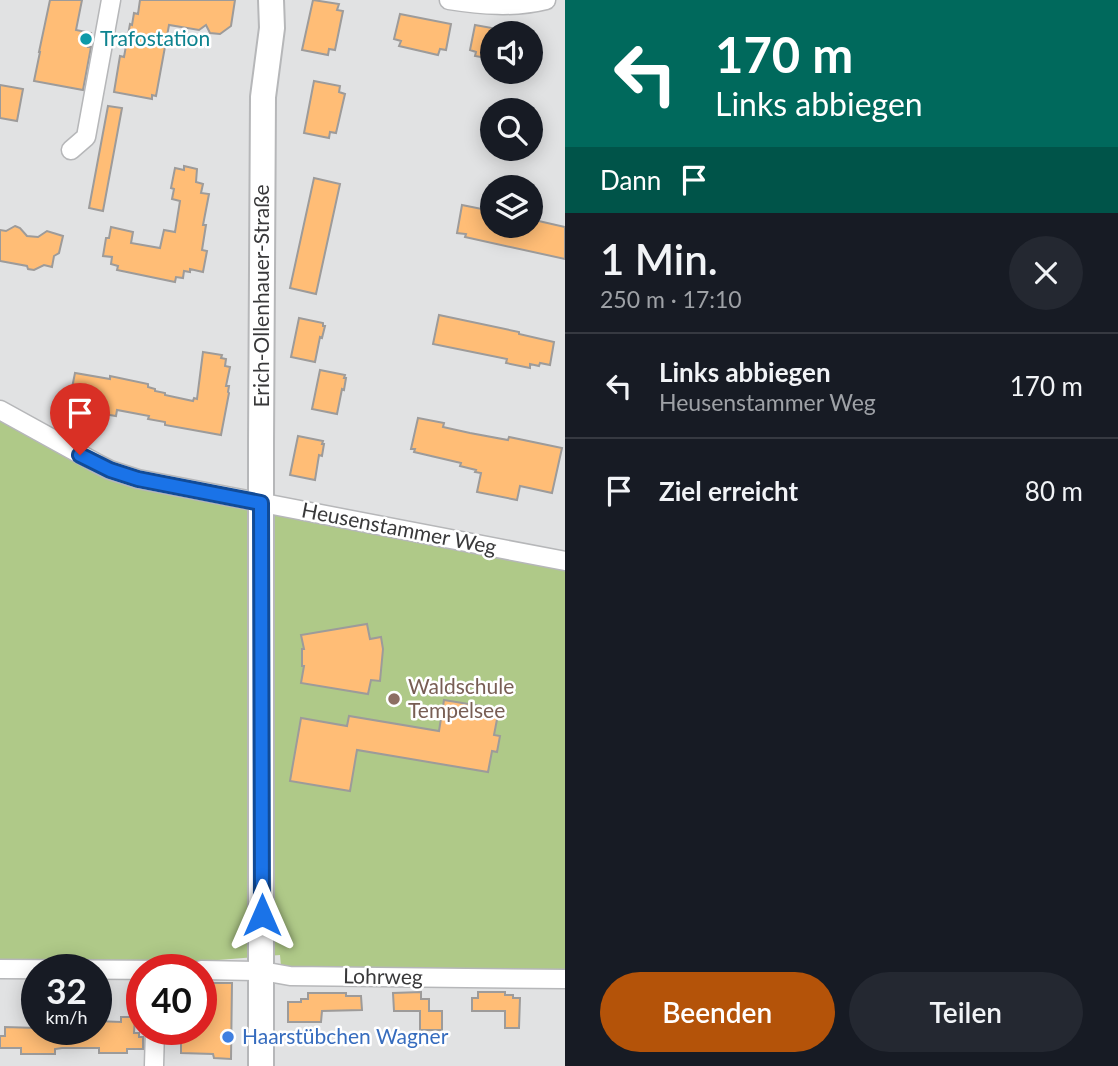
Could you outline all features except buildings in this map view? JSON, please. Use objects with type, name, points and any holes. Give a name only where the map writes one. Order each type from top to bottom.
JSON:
[{"type":"street","points":[[71,150],[86,137],[111,0]]},
{"type":"street","name":"Erich-Ollenhauer-Straße","points":[[258,0],[258,43],[263,90],[261,1066]]},
{"type":"street","name":"Erich-Ollenhauer-Straße","points":[[263,90],[272,28],[271,0]]},
{"type":"street","points":[[449,0],[492,5],[516,5],[546,0]]},
{"type":"street","name":"Heusenstammer Weg","points":[[0,410],[110,470],[159,484],[565,560]]},
{"type":"street","points":[[0,969],[126,969]]},
{"type":"street","name":"Lohrweg","points":[[217,970],[262,971],[290,976],[565,979]]},
{"type":"street","points":[[154,1066],[155,1045]]},
{"type":"green space","points":[[0,401],[96,456],[118,465],[230,487],[230,506],[565,570],[565,972],[281,966],[280,955],[217,960],[217,954],[126,954],[126,965],[112,964],[112,954],[21,954],[21,963],[0,963]]},
{"type":"place","name":"Trafostation","points":[[86,39]]},
{"type":"place","name":"Waldschule Tempelsee","points":[[394,699]]},
{"type":"place","name":"Haarstübchen Wagner","points":[[228,1037]]},
{"type":"route","points":[[80,455],[110,470],[138,479],[261,503],[262,915]]}]
